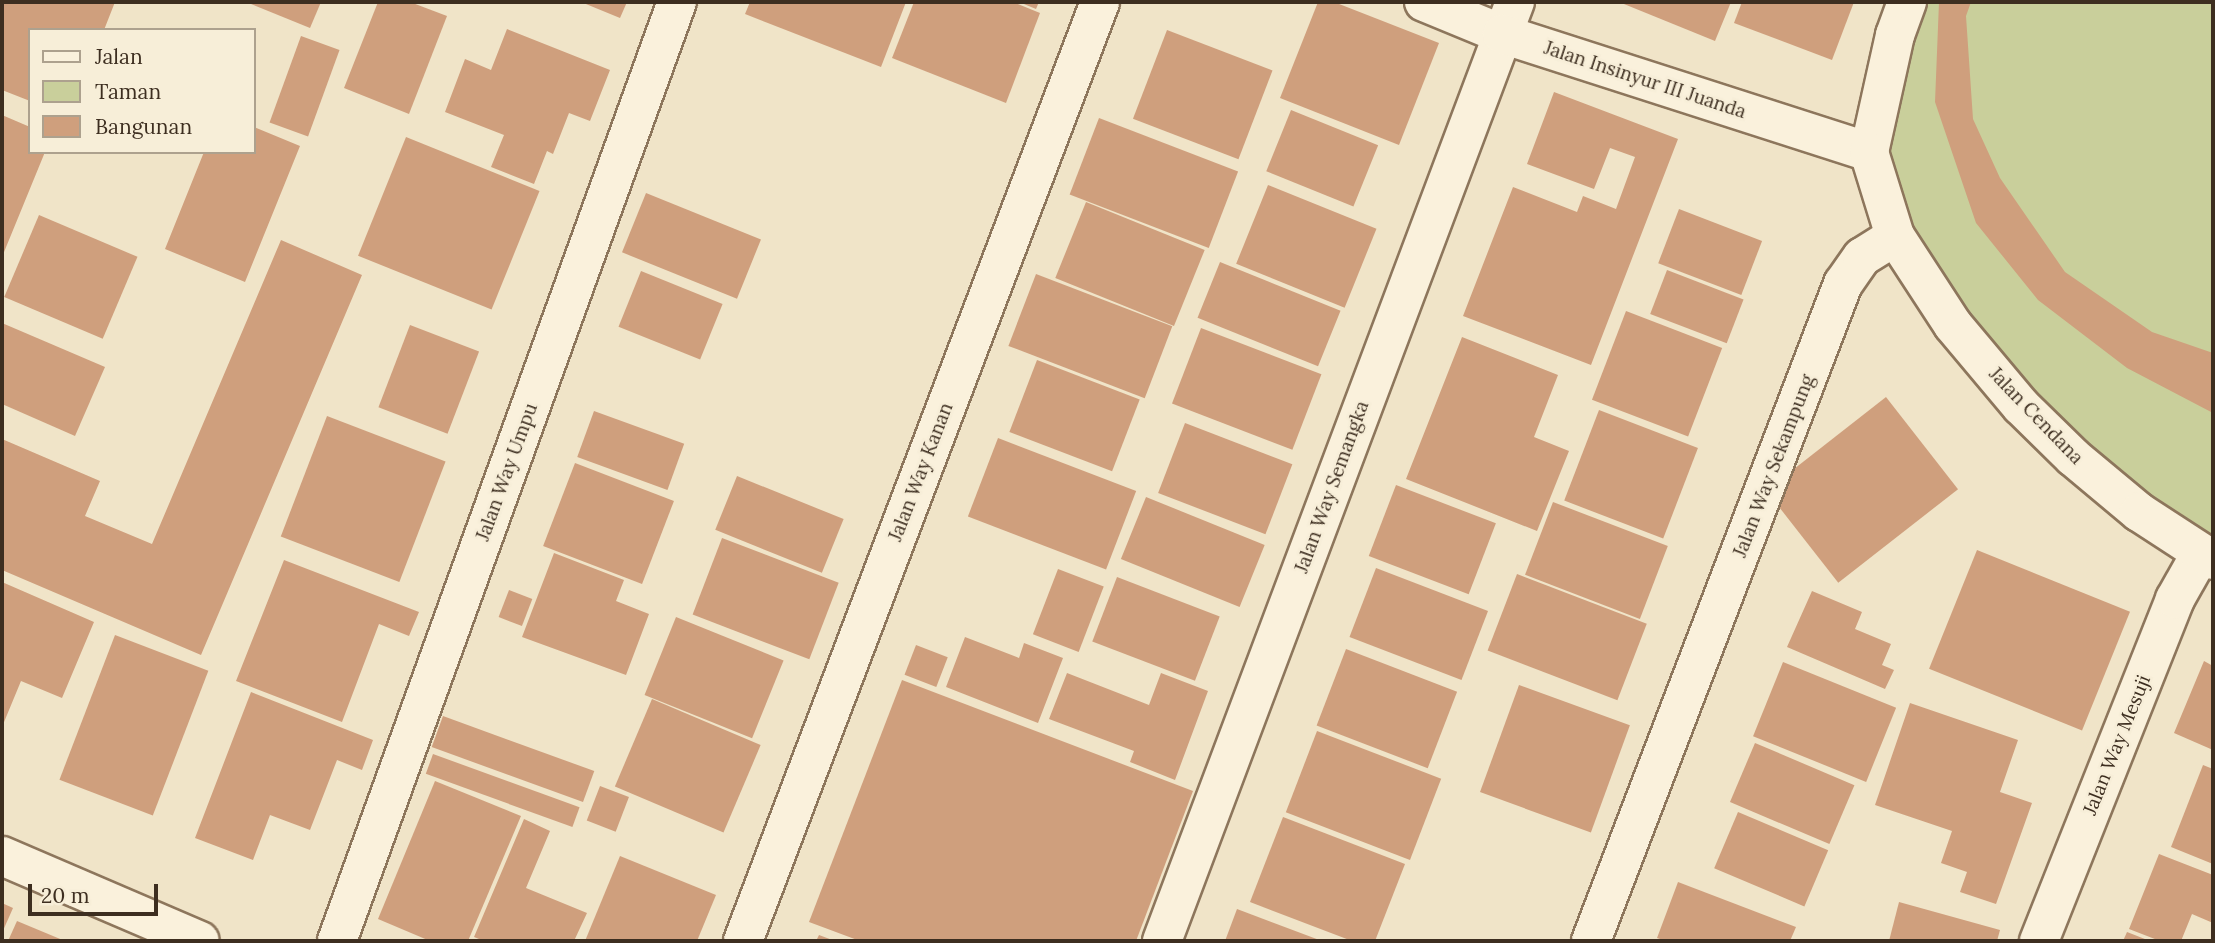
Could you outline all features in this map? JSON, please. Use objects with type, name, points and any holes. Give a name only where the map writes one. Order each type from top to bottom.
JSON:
[{"type":"street","name":"Jalan Way Umpu","points":[[337,941],[677,2]]},
{"type":"street","name":"Jalan Way Kanan","points":[[743,941],[1100,2]]},
{"type":"street","name":"Jalan Insinyur III Juanda","points":[[1424,2],[1509,18],[1869,152]]},
{"type":"street","points":[[1895,236],[1869,152],[1895,35],[1907,2]]},
{"type":"street","name":"Jalan Way Semangka","points":[[1162,941],[1509,18]]},
{"type":"street","name":"Jalan Cendana","points":[[1895,236],[1953,325],[2021,406],[2073,457],[2139,512],[2207,557]]},
{"type":"street","name":"Jalan Way Sekampung","points":[[1591,941],[1843,284],[1862,257],[1895,236]]},
{"type":"street","name":"Jalan Way Mesuji","points":[[2039,941],[2175,598],[2207,557]]},
{"type":"street","points":[[2,856],[200,941]]},
{"type":"green space","points":[[1907,2],[2213,2],[2213,560],[1953,325],[1869,152]]},
{"type":"building","points":[[3,2],[115,2],[105,28],[28,28],[28,100],[2,90]]},
{"type":"building","points":[[246,2],[321,2],[310,28]]},
{"type":"building","points":[[378,2],[410,2],[447,16],[409,114],[344,88]]},
{"type":"building","points":[[581,2],[627,2],[620,18]]},
{"type":"building","points":[[750,2],[906,2],[881,67],[745,14]]},
{"type":"building","points":[[914,2],[1013,2],[1040,13],[1006,103],[892,58]]},
{"type":"building","points":[[1019,2],[1039,2],[1036,9]]},
{"type":"building","points":[[1318,2],[1334,2],[1439,43],[1399,145],[1280,98]]},
{"type":"building","points":[[1619,2],[1731,2],[1715,41]]},
{"type":"building","points":[[1742,2],[1854,2],[1832,60],[1734,23]]},
{"type":"building","points":[[1939,2],[1971,2],[1966,16],[1973,119],[2000,178],[2065,272],[2152,332],[2213,353],[2213,413],[2127,368],[2038,300],[1976,223],[1935,102]]},
{"type":"building","points":[[507,29],[610,70],[590,121],[569,113],[553,154],[547,151],[534,184],[491,167],[504,135],[445,112],[465,59],[491,70]]},
{"type":"building","points":[[1167,30],[1272,70],[1238,159],[1133,119]]},
{"type":"building","points":[[301,36],[340,50],[308,136],[270,122]]},
{"type":"building","points":[[1554,92],[1678,139],[1591,365],[1463,316],[1513,187],[1577,212],[1583,196],[1616,209],[1635,157],[1610,148],[1594,189],[1527,164]]},
{"type":"building","points":[[1291,110],[1378,145],[1353,206],[1266,171]]},
{"type":"building","points":[[2,115],[28,126],[28,154],[44,154],[2,257]]},
{"type":"building","points":[[1099,118],[1238,171],[1209,248],[1070,195]]},
{"type":"building","points":[[256,128],[300,146],[245,282],[165,249],[203,154],[256,154]]},
{"type":"building","points":[[406,137],[540,191],[492,310],[358,256]]},
{"type":"building","points":[[1268,185],[1376,229],[1345,308],[1236,264]]},
{"type":"building","points":[[646,193],[761,239],[737,299],[622,252]]},
{"type":"building","points":[[1086,202],[1205,250],[1174,326],[1055,278]]},
{"type":"building","points":[[1679,209],[1762,241],[1741,295],[1658,263]]},
{"type":"building","points":[[39,215],[137,257],[103,339],[4,297]]},
{"type":"building","points":[[281,240],[362,275],[201,655],[2,570],[2,439],[100,481],[85,516],[152,544]]},
{"type":"building","points":[[1220,262],[1341,311],[1318,366],[1198,318]]},
{"type":"building","points":[[1667,270],[1744,299],[1727,343],[1650,314]]},
{"type":"building","points":[[641,271],[723,304],[700,360],[619,327]]},
{"type":"building","points":[[1036,274],[1172,326],[1145,398],[1008,346]]},
{"type":"building","points":[[1626,311],[1722,348],[1688,437],[1592,400]]},
{"type":"building","points":[[2,323],[105,367],[75,436],[2,404]]},
{"type":"building","points":[[410,325],[479,352],[448,434],[378,407]]},
{"type":"building","points":[[1201,328],[1321,374],[1292,450],[1172,404]]},
{"type":"building","points":[[1462,337],[1558,375],[1534,437],[1569,451],[1537,531],[1406,479]]},
{"type":"building","points":[[1037,360],[1140,399],[1112,471],[1009,432]]},
{"type":"building","points":[[1886,397],[1958,489],[1838,583],[1766,491]]},
{"type":"building","points":[[1599,410],[1698,448],[1663,539],[1564,501]]},
{"type":"building","points":[[594,411],[684,444],[667,490],[577,457]]},
{"type":"building","points":[[327,416],[446,462],[399,582],[281,536]]},
{"type":"building","points":[[1185,423],[1292,464],[1265,534],[1158,493]]},
{"type":"building","points":[[998,438],[1136,491],[1106,569],[968,516]]},
{"type":"building","points":[[575,463],[674,501],[642,584],[543,546]]},
{"type":"building","points":[[737,476],[844,519],[822,573],[715,530]]},
{"type":"building","points":[[1396,485],[1496,523],[1469,594],[1369,556]]},
{"type":"building","points":[[1146,497],[1265,545],[1240,607],[1121,559]]},
{"type":"building","points":[[1553,502],[1668,546],[1640,619],[1525,575]]},
{"type":"building","points":[[722,538],[839,583],[809,659],[693,615]]},
{"type":"building","points":[[1977,550],[2130,612],[2082,730],[1929,669]]},
{"type":"building","points":[[554,553],[624,580],[616,601],[649,614],[626,675],[522,637]]},
{"type":"building","points":[[284,560],[419,612],[409,636],[379,624],[342,722],[236,681]]},
{"type":"building","points":[[1376,568],[1488,611],[1462,680],[1349,637]]},
{"type":"building","points":[[1058,569],[1104,587],[1079,652],[1033,634]]},
{"type":"building","points":[[1517,574],[1647,624],[1617,700],[1488,651]]},
{"type":"building","points":[[1117,577],[1220,616],[1195,681],[1092,641]]},
{"type":"building","points":[[2,582],[94,622],[62,698],[21,681],[2,727]]},
{"type":"building","points":[[509,590],[532,599],[522,626],[499,617]]},
{"type":"building","points":[[1812,591],[1862,612],[1855,629],[1891,644],[1882,665],[1894,670],[1885,689],[1787,647]]},
{"type":"building","points":[[676,617],[784,660],[752,738],[645,695]]},
{"type":"building","points":[[115,635],[208,671],[153,816],[59,780]]},
{"type":"building","points":[[965,637],[1019,658],[1024,643],[1063,658],[1038,723],[946,687]]},
{"type":"building","points":[[916,645],[948,657],[936,687],[905,675]]},
{"type":"building","points":[[1346,649],[1457,692],[1428,768],[1317,726]]},
{"type":"building","points":[[2204,661],[2213,666],[2213,750],[2174,733]]},
{"type":"building","points":[[1783,662],[1896,708],[1866,782],[1753,736]]},
{"type":"building","points":[[1067,673],[1149,705],[1161,673],[1208,691],[1175,780],[1130,762],[1134,751],[1049,719]]},
{"type":"building","points":[[902,680],[1193,791],[1136,941],[860,941],[809,922]]},
{"type":"building","points":[[1519,685],[1630,725],[1591,832],[1480,792]]},
{"type":"building","points":[[251,692],[373,740],[362,770],[337,760],[310,830],[270,815],[253,860],[195,838]]},
{"type":"building","points":[[652,699],[761,745],[724,833],[615,786]]},
{"type":"building","points":[[1910,703],[2018,740],[2000,792],[2032,803],[1996,904],[1960,892],[1967,872],[1941,863],[1952,831],[1875,805]]},
{"type":"building","points":[[443,716],[594,771],[583,802],[432,747]]},
{"type":"building","points":[[1317,731],[1441,779],[1410,860],[1286,812]]},
{"type":"building","points":[[1755,743],[1854,785],[1829,844],[1730,802]]},
{"type":"building","points":[[433,754],[580,807],[572,827],[426,774]]},
{"type":"building","points":[[2203,765],[2213,769],[2213,864],[2171,847]]},
{"type":"building","points":[[435,781],[521,816],[468,941],[430,941],[378,919]]},
{"type":"building","points":[[600,786],[629,797],[616,832],[587,821]]},
{"type":"building","points":[[1738,812],[1828,850],[1804,906],[1714,868]]},
{"type":"building","points":[[1283,817],[1405,864],[1375,941],[1352,941],[1250,902]]},
{"type":"building","points":[[524,819],[550,831],[526,888],[587,913],[574,941],[484,941],[474,937]]},
{"type":"building","points":[[2159,854],[2213,875],[2213,923],[2192,914],[2181,941],[2160,941],[2129,929]]},
{"type":"building","points":[[620,856],[716,895],[697,941],[585,941]]},
{"type":"building","points":[[1678,882],[1796,927],[1790,941],[1666,941],[1657,938]]},
{"type":"building","points":[[1899,902],[2000,930],[1997,941],[1889,941]]},
{"type":"building","points":[[2,903],[13,908],[2,933]]},
{"type":"building","points":[[1237,909],[1322,941],[1225,941]]},
{"type":"building","points":[[17,921],[65,941],[8,941]]},
{"type":"building","points":[[2127,932],[2150,941],[2123,941]]},
{"type":"building","points":[[819,935],[835,941],[816,941]]}]
